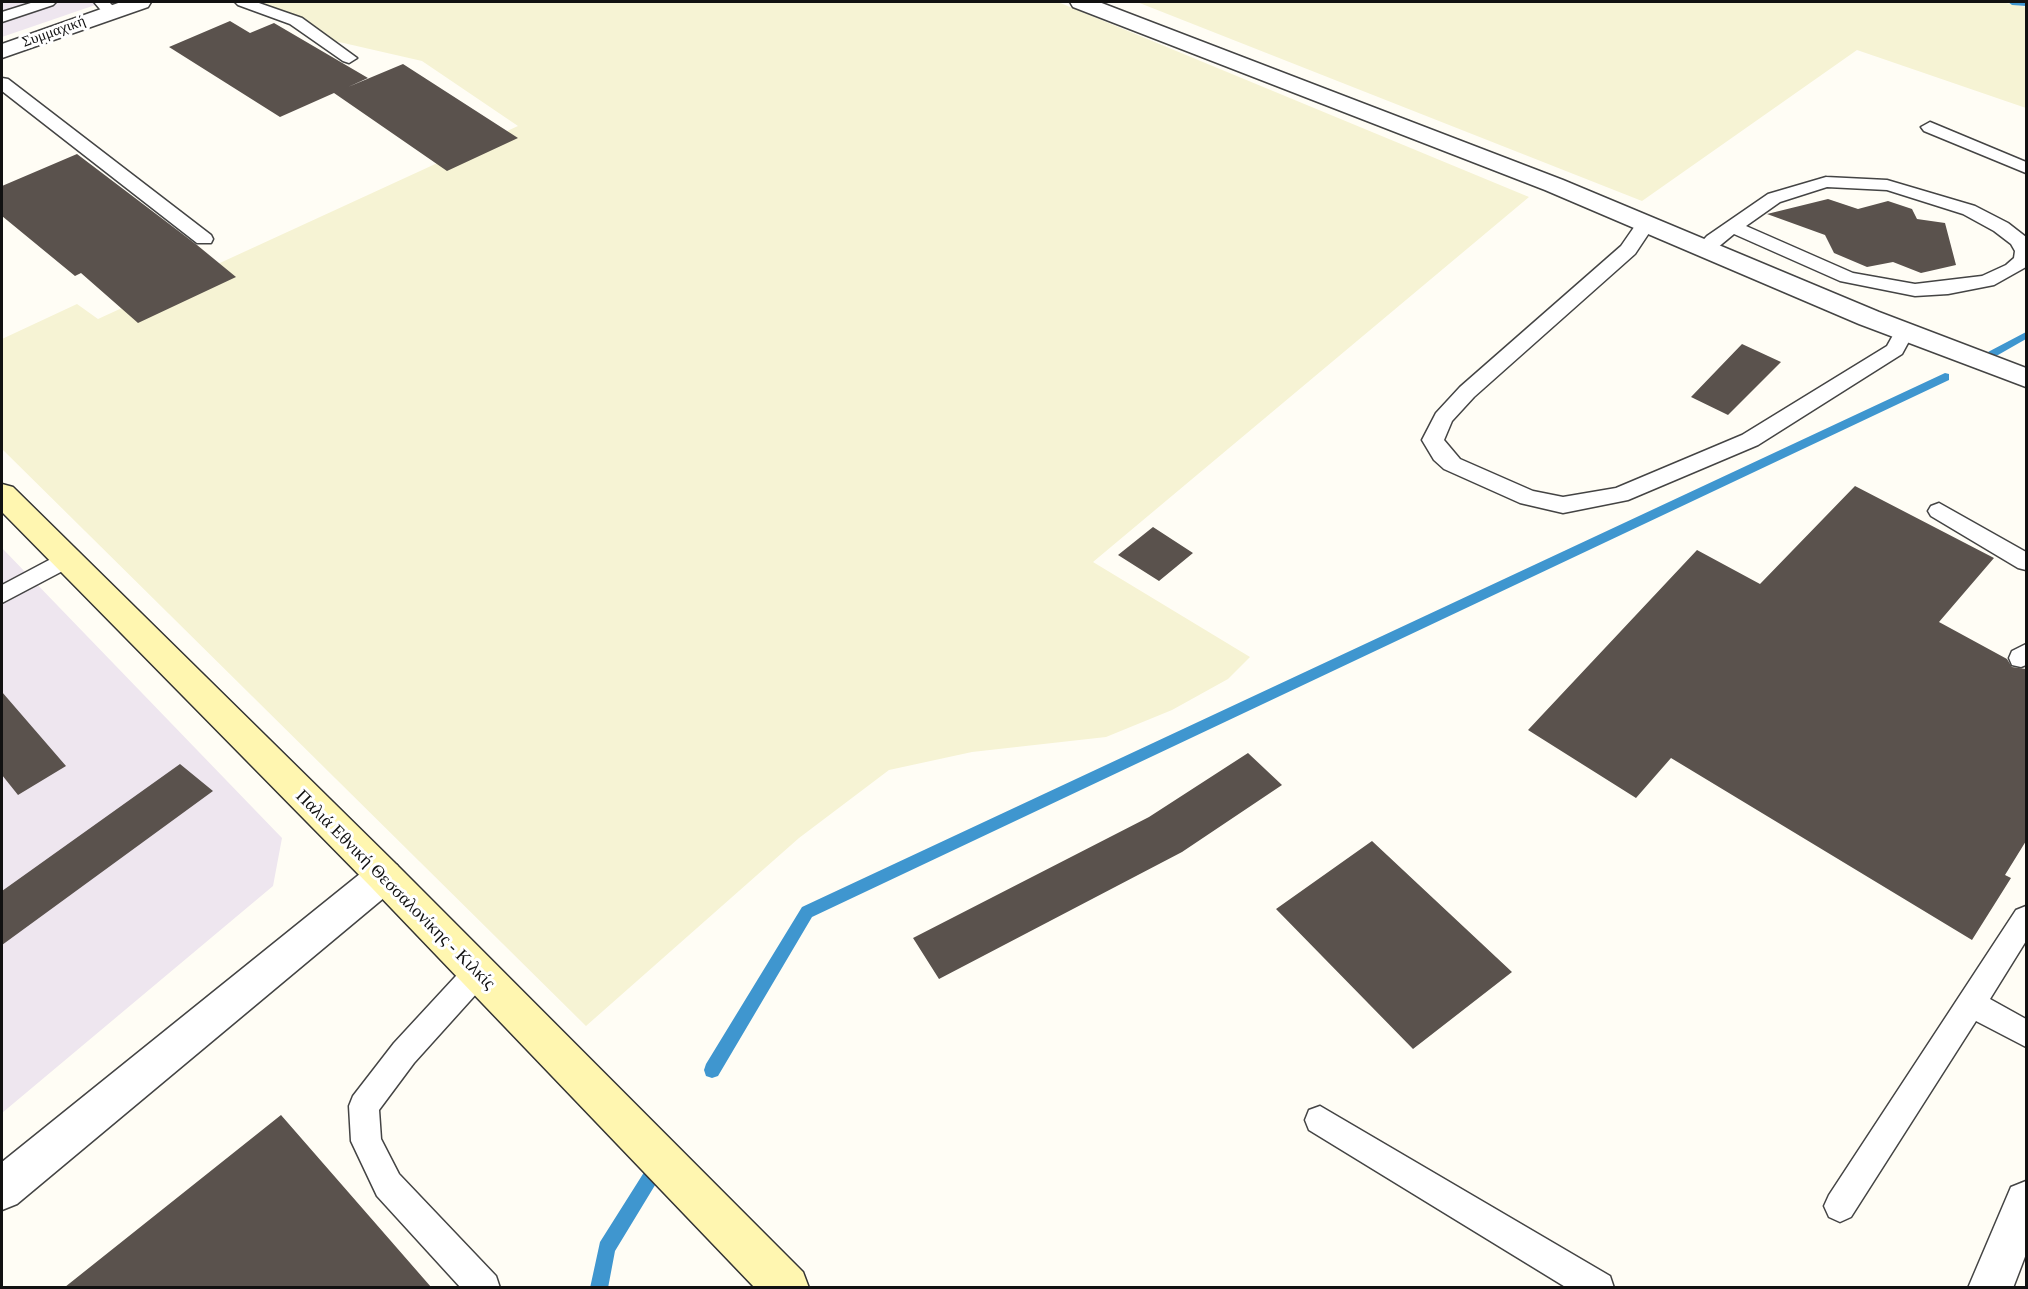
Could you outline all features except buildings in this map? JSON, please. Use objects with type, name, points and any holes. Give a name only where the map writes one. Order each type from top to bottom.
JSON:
[{"type":"main road","name":"Παλιά Εθνική Θεσσαλονίκης - Κιλκίς","points":[[2,494],[384,876],[787,1287]]},
{"type":"street","name":"Συμμαχική","points":[[2,51],[106,7],[141,2]]},
{"type":"street","points":[[1081,2],[1554,185],[1904,332],[2026,378]]},
{"type":"street","points":[[2,1189],[384,876]]},
{"type":"street","points":[[1990,1287],[2026,1202]]},
{"type":"lane","points":[[2,17],[48,2]]},
{"type":"lane","points":[[243,2],[296,21],[349,58]]},
{"type":"lane","points":[[2,83],[204,238]]},
{"type":"lane","points":[[1930,127],[2026,168]]},
{"type":"lane","points":[[1704,249],[1733,227],[1774,198],[1826,182],[1858,182],[1887,185],[1923,194],[1969,210],[2001,227],[2019,241],[2024,251],[2023,260],[2013,269],[1987,281],[1948,288],[1915,290],[1847,277],[1815,265],[1733,227]]},
{"type":"lane","points":[[1646,224],[1628,250],[1467,392],[1443,418],[1432,440],[1447,459],[1528,498],[1563,505],[1620,495],[1750,440],[1895,350],[1904,332]]},
{"type":"lane","points":[[1939,511],[2026,562]]},
{"type":"lane","points":[[2,595],[66,559]]},
{"type":"lane","points":[[1840,1206],[2026,918]]},
{"type":"lane","points":[[477,973],[404,1053],[364,1106],[366,1141],[388,1185],[484,1287]]},
{"type":"lane","points":[[1971,1003],[2026,1034]]},
{"type":"lane","points":[[1320,1120],[1598,1287]]},
{"type":"shaded area","points":[[2,2],[104,2],[2,37]]},
{"type":"shaded area","points":[[256,2],[1058,2],[1529,197],[1093,562],[1250,657],[1228,679],[1172,710],[1106,737],[972,752],[889,770],[799,838],[586,1026],[2,449],[2,339],[77,304],[98,319],[518,126],[422,61],[313,36]]},
{"type":"shaded area","points":[[1137,2],[2001,2],[2026,7],[2026,108],[1857,50],[1642,201]]},
{"type":"shaded area","points":[[2,548],[282,838],[273,886],[2,1113]]},
{"type":"waterway","points":[[2012,2],[2026,4]]},
{"type":"waterway","points":[[1994,352],[2026,335]]},
{"type":"waterway","points":[[712,1070],[807,912],[1945,377]]},
{"type":"waterway","points":[[599,1288],[606,1248],[654,1172]]}]
